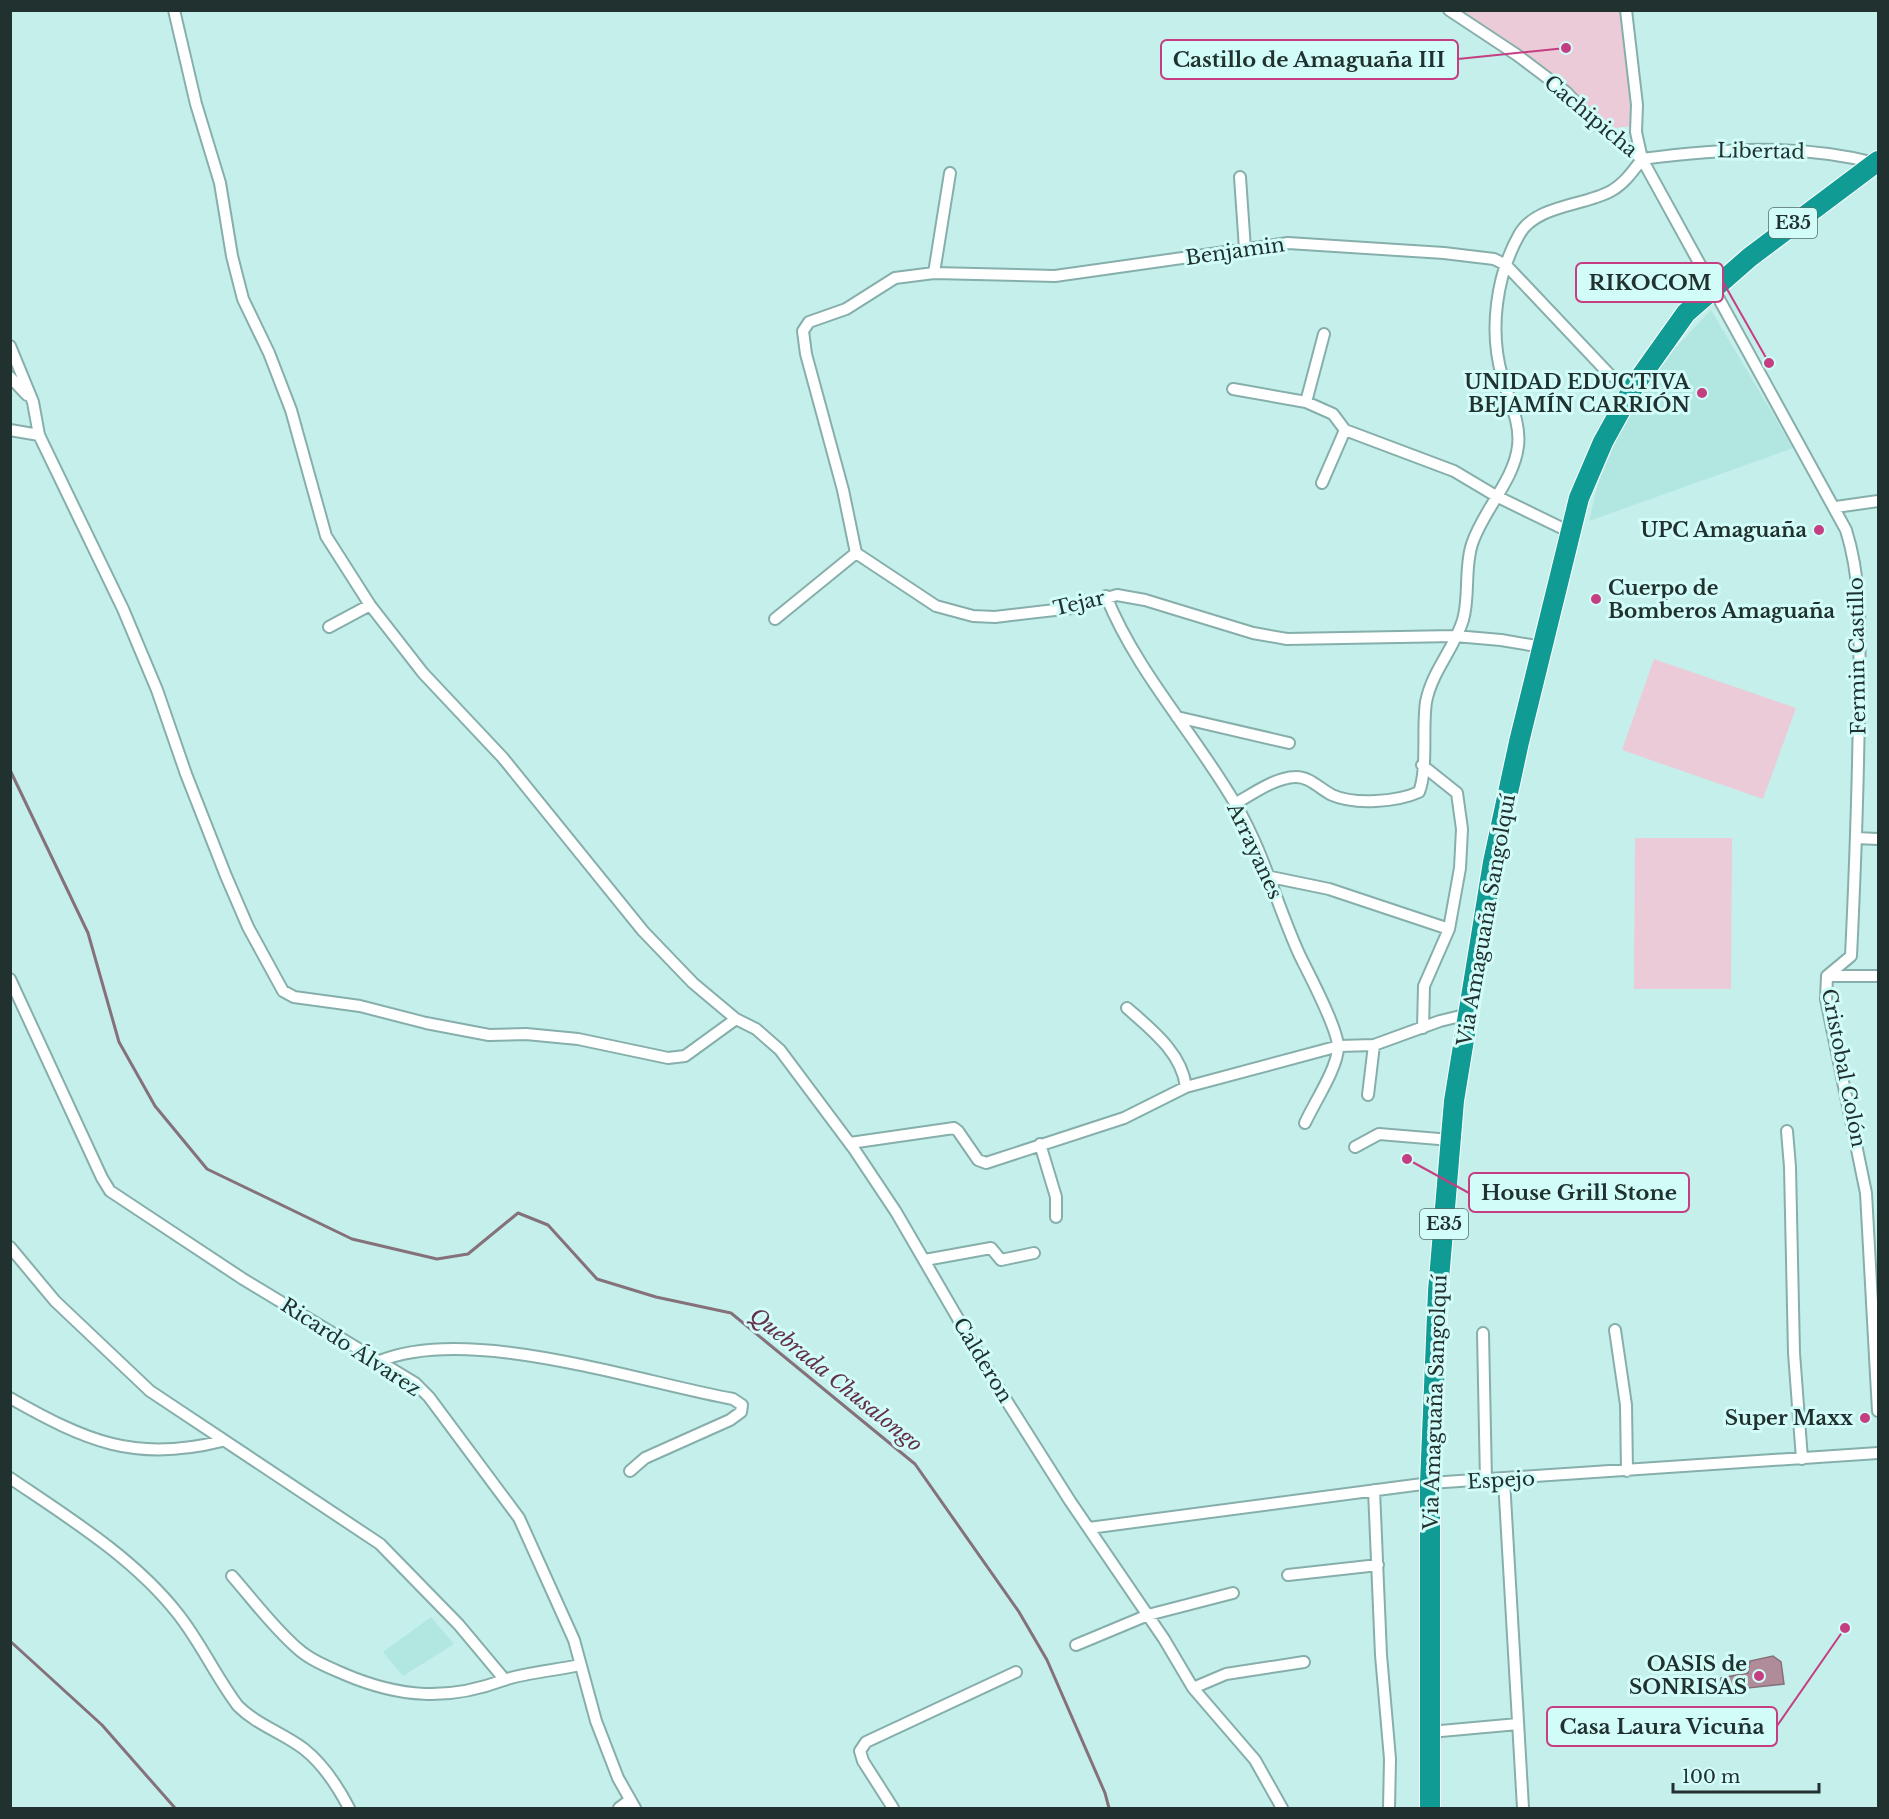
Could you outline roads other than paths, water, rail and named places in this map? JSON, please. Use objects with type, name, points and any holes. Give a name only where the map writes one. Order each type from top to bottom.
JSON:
[{"type":"highway","name":"Via Amaguaña Sangolquí","points":[[1430,1809],[1430,1483],[1438,1291],[1454,1101],[1493,862],[1579,498],[1603,442],[1634,386],[1674,328],[1714,286],[1807,213],[1878,163]]},
{"type":"street","name":"Calderon","points":[[174,10],[196,104],[220,183],[232,256],[243,299],[269,352],[291,410],[326,536],[370,605],[423,673],[496,750],[643,931],[693,983],[736,1020],[756,1029],[780,1050],[850,1143],[925,1260],[996,1384],[1089,1528],[1148,1615],[1193,1688],[1255,1760],[1282,1809]]},
{"type":"street","name":"Cachipicha","points":[[1449,10],[1566,92],[1597,125],[1642,159],[1714,286]]},
{"type":"street","points":[[1236,803],[1266,786],[1294,777],[1311,781],[1342,799],[1413,795],[1419,792],[1427,701],[1439,664],[1464,615],[1472,544],[1512,466],[1520,434],[1501,374],[1494,339],[1498,301],[1506,265],[1520,233],[1531,222],[1613,190],[1642,159],[1636,132],[1637,105],[1626,10]]},
{"type":"street","name":"Libertad","points":[[1642,159],[1715,149],[1838,153],[1878,163]]},
{"type":"street","points":[[934,273],[950,173]]},
{"type":"street","points":[[1240,177],[1245,249]]},
{"type":"street","name":"Benjamin","points":[[856,554],[843,490],[806,354],[803,331],[808,322],[846,309],[895,278],[934,273],[1054,276],[1288,243],[1444,253],[1494,259],[1506,265]]},
{"type":"street","points":[[1506,265],[1610,375],[1634,386]]},
{"type":"street","name":"Fermin Castillo","points":[[1714,286],[1836,507],[1853,551],[1859,594],[1856,838],[1851,975]]},
{"type":"street","points":[[1306,402],[1324,334]]},
{"type":"street","points":[[10,346],[33,402],[39,435],[123,609],[158,690],[186,774],[226,876],[248,927],[283,991],[294,997],[360,1006],[426,1023],[489,1035],[526,1034],[578,1039],[678,1058],[686,1056],[736,1020]]},
{"type":"street","points":[[10,377],[33,402]]},
{"type":"street","points":[[1233,389],[1306,402],[1333,414],[1345,430],[1454,471],[1496,496],[1570,532]]},
{"type":"street","points":[[10,430],[39,435]]},
{"type":"street","points":[[1322,483],[1345,430]]},
{"type":"street","points":[[1836,507],[1878,501]]},
{"type":"street","points":[[775,619],[856,554]]},
{"type":"street","name":"Tejar","points":[[856,554],[936,606],[973,615],[995,617],[1072,608],[1106,596],[1117,595],[1145,600],[1253,633],[1287,639],[1455,636],[1501,640],[1542,647]]},
{"type":"street","name":"Arrayanes","points":[[1106,596],[1113,615],[1149,677],[1236,803],[1271,877],[1289,932],[1339,1046]]},
{"type":"street","points":[[329,627],[370,605]]},
{"type":"street","points":[[1177,717],[1289,743]]},
{"type":"street","points":[[1422,765],[1454,789],[1458,798],[1462,829],[1460,868],[1449,929],[1426,979],[1423,1028]]},
{"type":"street","points":[[1856,838],[1878,839]]},
{"type":"street","points":[[1271,877],[1329,889],[1449,929]]},
{"type":"street","points":[[1827,976],[1851,956]]},
{"type":"street","points":[[1827,976],[1878,976]]},
{"type":"street","name":"Cristobal Colón","points":[[1827,976],[1826,999],[1866,1193],[1878,1411]]},
{"type":"street","name":"Ricardo Álvarez","points":[[10,979],[83,1138],[111,1191],[243,1279],[380,1361],[424,1391],[519,1518],[574,1640],[596,1720],[618,1778],[633,1804]]},
{"type":"street","points":[[1127,1008],[1172,1052],[1185,1074],[1186,1087]]},
{"type":"street","points":[[850,1143],[954,1128],[983,1163],[1124,1118],[1186,1087],[1339,1046],[1374,1045],[1469,1014]]},
{"type":"street","points":[[1368,1095],[1374,1045]]},
{"type":"street","points":[[1305,1123],[1336,1059],[1339,1046]]},
{"type":"street","points":[[1787,1131],[1790,1167],[1794,1353],[1802,1458]]},
{"type":"street","points":[[1354,1147],[1379,1134],[1451,1140]]},
{"type":"street","points":[[1041,1144],[1056,1197],[1056,1217]]},
{"type":"street","points":[[10,1247],[55,1301],[150,1390],[222,1441],[380,1544],[459,1625],[505,1680]]},
{"type":"street","points":[[925,1260],[991,1248],[1001,1260],[1034,1253]]},
{"type":"street","points":[[1615,1330],[1626,1405],[1627,1471]]},
{"type":"street","points":[[1483,1333],[1486,1481]]},
{"type":"street","points":[[380,1361],[397,1356],[454,1350],[519,1354],[733,1399],[742,1405],[741,1412],[730,1420],[645,1458],[630,1471]]},
{"type":"street","points":[[10,1398],[55,1421],[116,1447],[148,1451],[188,1450],[222,1441]]},
{"type":"street","name":"Espejo","points":[[1089,1528],[1430,1483],[1504,1480],[1878,1453]]},
{"type":"street","points":[[10,1478],[119,1556],[157,1591],[178,1614],[238,1706],[250,1718],[305,1750],[321,1765],[349,1809]]},
{"type":"street","points":[[1504,1480],[1523,1809]]},
{"type":"street","points":[[1374,1490],[1381,1655],[1390,1759],[1389,1809]]},
{"type":"street","points":[[1288,1575],[1378,1565]]},
{"type":"street","points":[[232,1576],[297,1648],[329,1668],[365,1683],[402,1693],[436,1695],[469,1692],[505,1680],[580,1665]]},
{"type":"street","points":[[1076,1645],[1148,1615],[1233,1593]]},
{"type":"street","points":[[1193,1688],[1226,1674],[1304,1662]]},
{"type":"street","points":[[893,1809],[863,1761],[861,1751],[866,1742],[1016,1672]]},
{"type":"street","points":[[1430,1732],[1518,1724]]},
{"type":"street","points":[[619,1809],[633,1804]]},
{"type":"waterway","name":"Quebrada Chusalongo","points":[[10,770],[88,933],[119,1042],[155,1106],[207,1169],[352,1239],[437,1259],[468,1254],[518,1213],[548,1225],[597,1279],[656,1297],[731,1313],[915,1464],[1019,1612],[1047,1660],[1105,1793],[1109,1808]]},
{"type":"waterway","points":[[10,1641],[102,1725],[175,1808]]},
{"type":"place","name":"Castillo de Amaguaña III","points":[[1566,48]]},
{"type":"place","name":"RIKOCOM","points":[[1769,363]]},
{"type":"place","name":"UNIDAD EDUCTIVA BEJAMÍN CARRIÓN","points":[[1702,393]]},
{"type":"place","name":"UPC Amaguaña","points":[[1819,530]]},
{"type":"place","name":"Cuerpo de Bomberos Amaguaña","points":[[1596,599]]},
{"type":"place","name":"House Grill Stone","points":[[1407,1159]]},
{"type":"place","name":"Super Maxx","points":[[1865,1418]]},
{"type":"place","name":"Casa Laura Vicuña","points":[[1845,1628]]},
{"type":"place","name":"OASIS de SONRISAS","points":[[1759,1676]]}]
